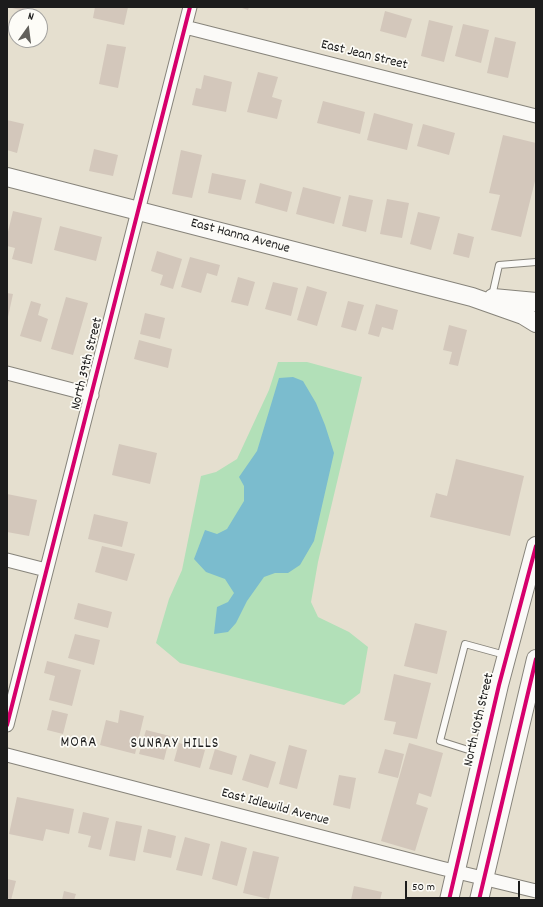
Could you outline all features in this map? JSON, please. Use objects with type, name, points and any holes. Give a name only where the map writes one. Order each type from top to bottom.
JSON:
[{"type":"street","name":"North 39th Street","points":[[7,725],[92,395],[137,210],[190,7]]},
{"type":"street","name":"East Jean Street","points":[[185,27],[536,116]]},
{"type":"street","name":"East Hanna Avenue","points":[[7,177],[472,297],[523,315],[536,323]]},
{"type":"street","name":"East Hanna Avenue","points":[[472,297],[536,302]]},
{"type":"street","points":[[7,372],[92,395]]},
{"type":"street","name":"North 40th Street","points":[[449,900],[507,656],[536,546]]},
{"type":"street","points":[[7,560],[46,570]]},
{"type":"street","points":[[479,900],[532,694],[536,659]]},
{"type":"street","name":"East Idlewild Avenue","points":[[7,755],[536,891]]},
{"type":"lane","points":[[491,298],[499,265],[536,262]]},
{"type":"lane","points":[[483,755],[440,741],[465,644],[507,656]]},
{"type":"green space","points":[[278,362],[307,362],[362,377],[318,562],[311,602],[318,617],[349,632],[368,647],[360,693],[344,705],[180,663],[156,643],[169,599],[182,570],[201,476],[216,472],[237,459],[269,390]]},
{"type":"water","points":[[293,377],[303,381],[316,403],[334,453],[314,541],[300,565],[288,573],[275,573],[264,577],[247,601],[236,623],[228,632],[214,634],[217,607],[228,602],[234,593],[225,579],[206,572],[194,559],[205,530],[217,534],[227,529],[244,501],[244,486],[239,477],[257,451],[279,378]]},
{"type":"building","points":[[8,7],[29,7],[29,8]]},
{"type":"building","points":[[95,7],[128,7],[124,25],[93,18]]},
{"type":"building","points":[[239,7],[249,7],[248,10]]},
{"type":"building","points":[[385,11],[412,19],[406,38],[380,31]]},
{"type":"building","points":[[429,20],[453,26],[444,62],[421,56]]},
{"type":"building","points":[[463,24],[489,30],[481,63],[455,56]]},
{"type":"building","points":[[495,37],[516,42],[508,78],[487,73]]},
{"type":"building","points":[[107,44],[126,47],[118,88],[99,84]]},
{"type":"building","points":[[258,72],[278,77],[272,97],[282,100],[277,119],[247,112]]},
{"type":"building","points":[[204,75],[232,82],[226,112],[192,105],[196,88],[201,89]]},
{"type":"building","points":[[323,101],[365,112],[360,134],[317,123]]},
{"type":"building","points":[[374,113],[413,124],[407,150],[367,140]]},
{"type":"building","points":[[7,120],[24,124],[17,153],[7,150]]},
{"type":"building","points":[[423,124],[455,133],[449,155],[417,146]]},
{"type":"building","points":[[503,135],[536,143],[536,177],[521,237],[491,230],[500,195],[489,193]]},
{"type":"building","points":[[94,149],[118,155],[113,176],[89,171]]},
{"type":"building","points":[[181,150],[202,155],[192,198],[172,194]]},
{"type":"building","points":[[212,173],[246,180],[241,200],[208,193]]},
{"type":"building","points":[[260,183],[292,192],[287,212],[255,203]]},
{"type":"building","points":[[303,187],[341,197],[334,224],[296,214]]},
{"type":"building","points":[[349,195],[373,200],[366,232],[342,226]]},
{"type":"building","points":[[387,199],[409,203],[402,238],[380,234]]},
{"type":"building","points":[[13,211],[42,218],[32,264],[12,259],[15,248],[7,246],[7,236]]},
{"type":"building","points":[[418,212],[440,217],[431,250],[410,244]]},
{"type":"building","points":[[60,226],[102,237],[96,261],[54,250]]},
{"type":"building","points":[[458,233],[474,237],[469,258],[453,254]]},
{"type":"building","points":[[157,251],[182,259],[173,289],[160,285],[163,275],[151,271]]},
{"type":"building","points":[[190,257],[220,265],[217,276],[207,273],[201,293],[181,287]]},
{"type":"building","points":[[238,277],[255,282],[248,306],[231,302]]},
{"type":"building","points":[[273,282],[298,288],[291,316],[265,309]]},
{"type":"building","points":[[307,286],[327,292],[317,326],[297,320]]},
{"type":"building","points":[[7,293],[13,294],[8,317],[7,317]]},
{"type":"building","points":[[66,297],[88,303],[73,355],[51,349]]},
{"type":"building","points":[[31,301],[41,304],[38,315],[48,319],[41,342],[20,336]]},
{"type":"building","points":[[348,301],[364,305],[356,331],[341,327]]},
{"type":"building","points":[[376,304],[398,310],[393,330],[382,327],[379,337],[368,334]]},
{"type":"building","points":[[145,313],[165,318],[160,339],[140,334]]},
{"type":"building","points":[[449,325],[467,330],[458,366],[449,364],[452,352],[443,350]]},
{"type":"building","points":[[139,340],[172,349],[168,368],[134,359]]},
{"type":"building","points":[[119,444],[157,453],[150,484],[112,475]]},
{"type":"building","points":[[456,459],[524,476],[510,536],[430,517],[436,493],[447,496]]},
{"type":"building","points":[[7,494],[37,500],[29,536],[7,532]]},
{"type":"building","points":[[94,514],[128,522],[122,547],[88,539]]},
{"type":"building","points":[[102,546],[135,554],[127,581],[95,572]]},
{"type":"building","points":[[78,603],[112,612],[108,628],[74,619]]},
{"type":"building","points":[[415,623],[447,631],[437,674],[404,666]]},
{"type":"building","points":[[75,634],[100,640],[94,665],[68,658]]},
{"type":"building","points":[[47,661],[81,670],[72,706],[49,700],[55,676],[44,673]]},
{"type":"building","points":[[394,674],[431,683],[417,739],[393,734],[396,722],[384,720]]},
{"type":"building","points":[[52,710],[68,714],[63,734],[47,730]]},
{"type":"building","points":[[120,710],[144,716],[135,754],[100,745],[106,720],[118,723]]},
{"type":"building","points":[[146,730],[170,736],[164,760],[139,754]]},
{"type":"building","points":[[179,743],[205,750],[200,768],[174,761]]},
{"type":"building","points":[[409,743],[443,753],[431,797],[419,793],[416,804],[428,808],[415,851],[381,841]]},
{"type":"building","points":[[289,745],[307,750],[297,789],[279,784]]},
{"type":"building","points":[[215,749],[237,756],[232,775],[209,769]]},
{"type":"building","points":[[385,749],[404,754],[398,778],[378,773]]},
{"type":"building","points":[[250,754],[276,762],[268,788],[242,780]]},
{"type":"building","points":[[339,775],[356,778],[350,809],[333,805]]},
{"type":"building","points":[[17,797],[74,809],[69,834],[46,829],[43,841],[9,834]]},
{"type":"building","points":[[83,812],[109,818],[101,850],[88,847],[91,836],[78,833]]},
{"type":"building","points":[[116,821],[142,826],[135,861],[109,856]]},
{"type":"building","points":[[148,829],[176,836],[171,858],[143,852]]},
{"type":"building","points":[[185,837],[210,844],[202,876],[176,870]]},
{"type":"building","points":[[221,841],[247,848],[237,886],[212,879]]},
{"type":"building","points":[[253,851],[279,857],[269,899],[243,893]]},
{"type":"building","points":[[7,879],[16,881],[11,900],[7,900]]},
{"type":"building","points":[[354,886],[382,892],[380,900],[351,900]]},
{"type":"building","points":[[64,891],[76,894],[74,900],[62,900]]},
{"type":"cycle path","points":[[7,725],[190,7]]},
{"type":"cycle path","points":[[449,900],[499,685],[536,546]]},
{"type":"cycle path","points":[[479,900],[536,659]]},
{"type":"district","name":"MORA","points":[[79,744]]},
{"type":"district","name":"SUNRAY HILLS","points":[[175,745]]}]
